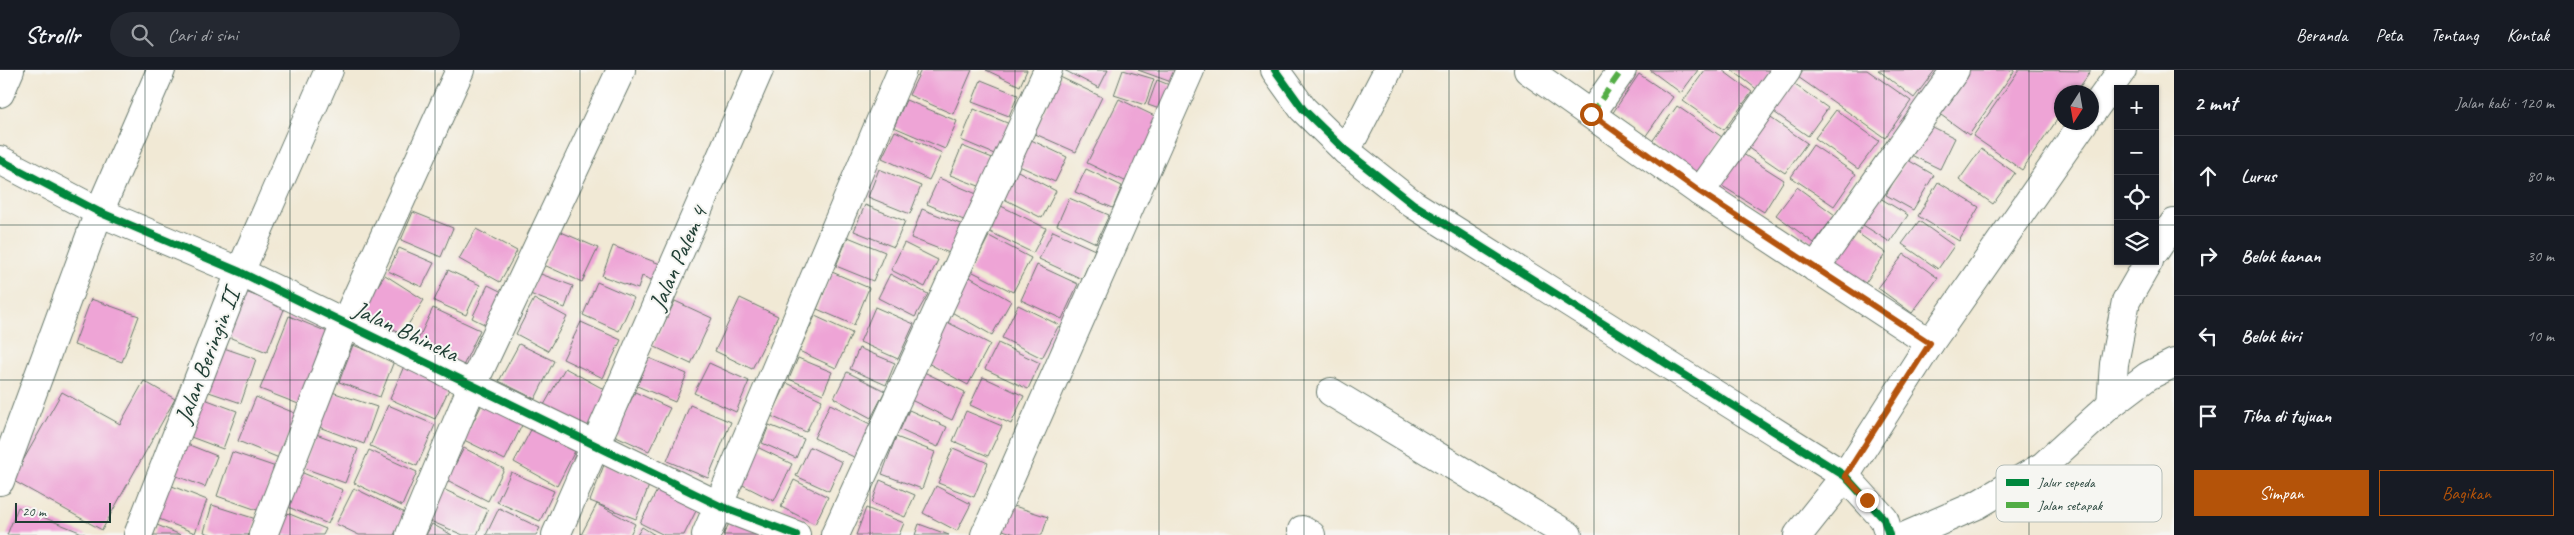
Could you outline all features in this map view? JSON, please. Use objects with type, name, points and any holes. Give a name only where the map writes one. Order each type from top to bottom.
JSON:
[{"type":"street","points":[[0,93],[10,70]]},
{"type":"street","points":[[0,481],[99,212],[162,70]]},
{"type":"street","name":"Jalan Beringin II","points":[[138,535],[240,272],[329,70]]},
{"type":"street","points":[[263,535],[345,324],[460,70]]},
{"type":"street","points":[[410,535],[473,384],[622,70]]},
{"type":"street","name":"Jalan Palem 4","points":[[556,535],[759,70]]},
{"type":"street","points":[[706,535],[720,506],[902,70]]},
{"type":"street","points":[[835,535],[1048,70]]},
{"type":"street","points":[[985,535],[1190,70]]},
{"type":"street","points":[[1274,70],[1303,109],[1346,151],[1413,204],[1845,476],[1884,519],[1889,535]]},
{"type":"street","points":[[1346,151],[1388,70]]},
{"type":"street","points":[[1528,70],[1700,192],[1930,343]]},
{"type":"street","points":[[1591,114],[1622,70]]},
{"type":"street","points":[[1700,192],[1786,70]]},
{"type":"street","points":[[1815,268],[1955,70]]},
{"type":"street","points":[[2099,102],[2122,70]]},
{"type":"street","points":[[1798,535],[1845,476],[1930,343],[2078,130]]},
{"type":"street","name":"Jalan Bhineka","points":[[0,160],[99,212],[240,272],[720,506],[796,535]]},
{"type":"street","points":[[2159,245],[2174,223]]},
{"type":"street","points":[[2111,404],[2114,364],[2126,301],[2147,265]]},
{"type":"street","points":[[2044,465],[2111,404],[2148,376],[2174,363]]},
{"type":"street","points":[[1332,392],[1568,535]]},
{"type":"street","points":[[1908,535],[1977,505],[1996,494]]},
{"type":"building","points":[[921,70],[972,70],[953,114],[909,95]]},
{"type":"building","points":[[986,70],[1027,70],[1020,86]]},
{"type":"building","points":[[1064,70],[1108,70],[1099,88]]},
{"type":"building","points":[[1123,70],[1154,79],[1145,105],[1114,95]]},
{"type":"building","points":[[1138,70],[1178,70],[1174,83]]},
{"type":"building","points":[[1650,70],[1698,70],[1681,93]]},
{"type":"building","points":[[1705,70],[1722,70],[1752,92],[1724,130],[1683,101]]},
{"type":"building","points":[[1732,70],[1775,70],[1759,91]]},
{"type":"building","points":[[1803,70],[1867,70],[1911,101],[1885,138],[1798,77]]},
{"type":"building","points":[[1878,70],[1935,70],[1914,98]]},
{"type":"building","points":[[1964,70],[2015,70],[1969,135],[1934,110]]},
{"type":"building","points":[[2019,70],[2091,71],[2081,85],[2054,85],[2054,124],[2022,170],[1973,136]]},
{"type":"building","points":[[1639,74],[1673,97],[1645,137],[1612,114]]},
{"type":"building","points":[[1060,77],[1102,97],[1076,152],[1033,133]]},
{"type":"building","points":[[981,80],[1018,95],[1009,116],[972,102]]},
{"type":"building","points":[[1157,80],[1177,88],[1168,112],[1148,105]]},
{"type":"building","points":[[1791,82],[1828,108],[1808,136],[1771,110]]},
{"type":"building","points":[[1119,99],[1161,119],[1129,183],[1087,163]]},
{"type":"building","points":[[906,100],[957,121],[945,149],[894,127]]},
{"type":"building","points":[[1677,106],[1722,137],[1697,174],[1651,143]]},
{"type":"building","points":[[974,109],[1012,125],[999,156],[961,140]]},
{"type":"building","points":[[1836,110],[1879,141],[1858,169],[1815,138]]},
{"type":"building","points":[[1765,114],[1807,143],[1785,173],[1744,145]]},
{"type":"building","points":[[1925,123],[1955,138],[1940,169],[1909,154]]},
{"type":"building","points":[[895,131],[942,153],[929,180],[882,158]]},
{"type":"building","points":[[1029,139],[1067,157],[1055,182],[1017,165]]},
{"type":"building","points":[[1813,145],[1856,174],[1834,206],[1791,177]]},
{"type":"building","points":[[962,146],[995,159],[984,188],[950,175]]},
{"type":"building","points":[[1981,149],[2015,173],[1993,204],[1959,180]]},
{"type":"building","points":[[1740,152],[1784,180],[1764,212],[1719,184]]},
{"type":"building","points":[[1906,159],[1934,175],[1913,210],[1886,195]]},
{"type":"building","points":[[879,169],[921,186],[910,214],[868,197]]},
{"type":"building","points":[[1086,169],[1122,186],[1113,208],[1075,192]]},
{"type":"building","points":[[1016,170],[1056,191],[1042,218],[1002,198]]},
{"type":"building","points":[[939,178],[979,195],[968,222],[927,204]]},
{"type":"building","points":[[1938,182],[1979,207],[1959,241],[1918,216]]},
{"type":"building","points":[[1797,187],[1835,215],[1814,243],[1776,215]]},
{"type":"building","points":[[1069,198],[1109,215],[1096,243],[1057,225]]},
{"type":"building","points":[[1880,198],[1908,215],[1890,242],[1863,225]]},
{"type":"building","points":[[865,205],[905,221],[894,247],[854,231]]},
{"type":"building","points":[[1001,206],[1046,228],[1033,253],[988,231]]},
{"type":"building","points":[[922,209],[963,225],[952,254],[911,238]]},
{"type":"building","points":[[413,212],[453,228],[441,257],[401,240]]},
{"type":"building","points":[[1919,221],[1954,246],[1938,269],[1902,244]]},
{"type":"building","points":[[476,229],[517,251],[500,282],[459,259]]},
{"type":"building","points":[[559,231],[598,248],[582,282],[544,265]]},
{"type":"building","points":[[1053,231],[1095,250],[1082,279],[1039,259]]},
{"type":"building","points":[[1856,232],[1886,253],[1864,285],[1834,264]]},
{"type":"building","points":[[989,236],[1031,258],[1013,292],[971,271]]},
{"type":"building","points":[[848,237],[885,252],[873,281],[836,266]]},
{"type":"building","points":[[904,243],[938,260],[925,287],[891,270]]},
{"type":"building","points":[[613,246],[663,265],[656,282],[642,276],[638,289],[602,276]]},
{"type":"building","points":[[399,248],[434,263],[422,287],[388,271]]},
{"type":"building","points":[[1904,254],[1938,278],[1912,313],[1878,288]]},
{"type":"building","points":[[1037,265],[1078,284],[1062,319],[1021,300]]},
{"type":"building","points":[[448,270],[480,285],[466,315],[434,301]]},
{"type":"building","points":[[832,272],[869,288],[854,325],[817,309]]},
{"type":"building","points":[[538,273],[573,286],[565,308],[530,294]]},
{"type":"building","points":[[890,274],[928,294],[915,317],[878,298]]},
{"type":"building","points":[[385,275],[424,300],[402,334],[362,309]]},
{"type":"building","points":[[968,276],[1011,301],[992,335],[948,310]]},
{"type":"building","points":[[597,282],[634,298],[619,331],[583,315]]},
{"type":"building","points":[[488,285],[506,294],[490,327],[472,318]]},
{"type":"building","points":[[243,291],[285,307],[267,352],[226,336]]},
{"type":"building","points":[[740,298],[778,316],[752,369],[715,351]]},
{"type":"building","points":[[91,299],[139,316],[122,362],[74,345]]},
{"type":"building","points":[[534,299],[567,317],[548,351],[516,334]]},
{"type":"building","points":[[675,301],[712,318],[691,364],[653,346]]},
{"type":"building","points":[[1018,305],[1059,325],[1042,358],[1002,338]]},
{"type":"building","points":[[875,307],[914,324],[898,359],[860,342]]},
{"type":"building","points":[[433,308],[480,330],[463,366],[416,344]]},
{"type":"building","points":[[289,316],[330,333],[301,405],[260,389]]},
{"type":"building","points":[[815,316],[852,333],[836,368],[799,351]]},
{"type":"building","points":[[581,322],[621,340],[603,378],[563,359]]},
{"type":"building","points":[[947,322],[990,344],[968,385],[926,362]]},
{"type":"building","points":[[998,343],[1040,363],[1028,389],[985,369]]},
{"type":"building","points":[[519,344],[554,361],[535,399],[499,381]]},
{"type":"building","points":[[353,345],[394,361],[380,397],[339,382]]},
{"type":"building","points":[[221,347],[256,359],[241,403],[206,391]]},
{"type":"building","points":[[859,348],[895,363],[886,385],[850,369]]},
{"type":"building","points":[[649,358],[687,374],[675,402],[637,386]]},
{"type":"building","points":[[798,358],[832,372],[823,394],[789,379]]},
{"type":"building","points":[[709,363],[749,381],[736,412],[694,393]]},
{"type":"building","points":[[404,366],[450,387],[435,419],[390,399]]},
{"type":"building","points":[[565,368],[609,392],[588,429],[544,405]]},
{"type":"building","points":[[847,372],[885,391],[871,418],[834,398]]},
{"type":"building","points":[[924,372],[965,392],[952,420],[911,400]]},
{"type":"building","points":[[983,377],[1024,396],[1011,424],[970,405]]},
{"type":"building","points":[[144,381],[175,399],[102,530],[12,480],[62,392],[120,424]]},
{"type":"building","points":[[787,383],[822,400],[806,432],[771,416]]},
{"type":"building","points":[[332,392],[377,407],[364,444],[319,427]]},
{"type":"building","points":[[635,392],[670,408],[649,451],[614,435]]},
{"type":"building","points":[[256,397],[297,414],[279,458],[238,441]]},
{"type":"building","points":[[202,398],[237,411],[223,449],[188,436]]},
{"type":"building","points":[[483,402],[524,421],[505,460],[464,440]]},
{"type":"building","points":[[830,404],[872,425],[856,458],[814,438]]},
{"type":"building","points":[[388,405],[435,425],[417,466],[370,446]]},
{"type":"building","points":[[690,405],[731,422],[708,478],[667,461]]},
{"type":"building","points":[[909,410],[947,427],[938,447],[900,430]]},
{"type":"building","points":[[966,411],[1002,426],[988,456],[953,441]]},
{"type":"building","points":[[769,425],[804,439],[796,458],[762,443]]},
{"type":"building","points":[[533,426],[576,449],[557,486],[514,462]]},
{"type":"building","points":[[316,434],[358,449],[345,483],[304,468]]},
{"type":"building","points":[[896,437],[935,452],[922,489],[882,474]]},
{"type":"building","points":[[187,444],[217,456],[205,487],[174,475]]},
{"type":"building","points":[[755,446],[792,464],[774,501],[737,482]]},
{"type":"building","points":[[810,447],[842,462],[829,491],[796,476]]},
{"type":"building","points":[[464,448],[504,469],[488,501],[447,480]]},
{"type":"building","points":[[953,448],[988,463],[974,497],[938,483]]},
{"type":"building","points":[[369,450],[417,472],[402,506],[354,483]]},
{"type":"building","points":[[232,452],[276,467],[260,511],[217,496]]},
{"type":"building","points":[[604,465],[650,483],[636,519],[590,501]]},
{"type":"building","points":[[296,470],[343,490],[328,524],[281,504]]},
{"type":"building","points":[[511,472],[554,491],[540,521],[497,502]]},
{"type":"building","points":[[794,480],[828,497],[815,524],[781,507]]},
{"type":"building","points":[[880,480],[915,495],[905,517],[872,503]]},
{"type":"building","points":[[167,484],[207,500],[195,533],[154,517]]},
{"type":"building","points":[[660,485],[699,505],[684,535],[664,535],[640,523]]},
{"type":"building","points":[[936,486],[971,504],[957,531],[923,513]]},
{"type":"building","points":[[354,488],[405,513],[394,535],[359,535],[336,524]]},
{"type":"building","points":[[443,489],[488,510],[477,535],[463,535],[428,520]]},
{"type":"building","points":[[597,504],[635,524],[630,535],[581,535]]},
{"type":"building","points":[[212,505],[256,519],[251,535],[213,535],[204,532]]},
{"type":"building","points":[[1011,505],[1048,517],[1042,535],[1017,535],[1003,530]]},
{"type":"building","points":[[18,507],[87,535],[7,535]]},
{"type":"building","points":[[499,508],[540,528],[536,535],[486,535]]},
{"type":"building","points":[[866,508],[904,523],[899,535],[856,535]]},
{"type":"building","points":[[280,510],[326,529],[323,535],[270,535]]},
{"type":"building","points":[[732,518],[764,535],[723,535]]},
{"type":"building","points":[[432,524],[452,535],[426,535]]},
{"type":"building","points":[[919,524],[949,535],[915,535]]},
{"type":"building","points":[[157,525],[181,535],[153,535]]},
{"type":"building","points":[[642,527],[655,535],[637,535]]},
{"type":"marked path","points":[[1591,114],[1622,70]]},
{"type":"cycle path","points":[[1275,70],[1303,109],[1346,151],[1413,204],[1845,476],[1884,519],[1889,535]]},
{"type":"cycle path","points":[[0,160],[99,212],[240,272],[720,506],[796,535]]},
{"type":"route","points":[[1591,114],[1700,192],[1930,343],[1845,476],[1867,500]]}]
